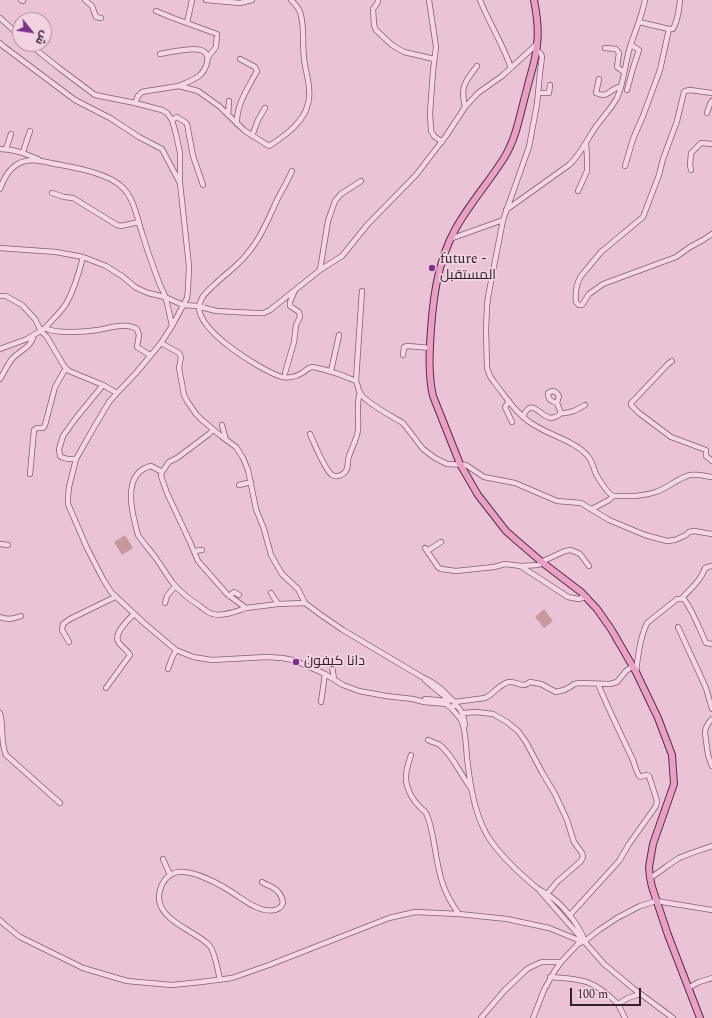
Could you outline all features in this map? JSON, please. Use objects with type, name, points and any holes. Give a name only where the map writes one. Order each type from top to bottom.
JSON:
[{"type":"main road","points":[[534,0],[536,12],[537,47],[514,137],[504,157],[456,228],[450,239],[442,262],[433,306],[429,372],[430,386],[460,464],[478,495],[506,531],[542,563],[578,589],[597,609],[633,666],[658,718],[672,755],[674,784],[653,844],[649,867],[650,878],[656,901],[700,1018]]},
{"type":"street","points":[[85,0],[92,6],[96,17],[101,18]]},
{"type":"street","points":[[187,23],[192,0]]},
{"type":"street","points":[[206,0],[252,0]]},
{"type":"street","points":[[179,86],[198,91],[219,106],[245,131],[269,146],[283,137],[300,121],[306,110],[309,98],[302,40],[303,23],[300,11],[291,0]]},
{"type":"street","points":[[378,0],[373,9],[374,25],[376,30],[404,52],[434,58]]},
{"type":"street","points":[[429,0],[436,47],[430,113],[431,130],[434,136],[442,142]]},
{"type":"street","points":[[480,0],[511,68]]},
{"type":"street","points":[[506,210],[575,160],[614,102],[620,87],[645,0]]},
{"type":"street","points":[[639,22],[673,29],[676,23],[680,0]]},
{"type":"street","points":[[135,103],[138,96],[142,92],[179,86],[199,76],[205,68],[208,57],[216,47],[217,34],[156,11]]},
{"type":"street","points":[[0,18],[12,29]]},
{"type":"street","points":[[625,166],[633,139],[660,70],[669,29]]},
{"type":"street","points":[[0,43],[76,100],[162,149],[180,183]]},
{"type":"street","points":[[627,90],[639,50],[631,45]]},
{"type":"street","points":[[0,248],[56,252],[83,257],[106,266],[141,290],[165,297],[183,305],[198,306],[216,311],[264,313],[270,310],[320,270],[342,256],[368,224],[416,175],[442,142],[464,107],[478,93],[489,86],[537,47],[542,57],[537,104],[529,147],[503,220],[487,306],[487,368],[490,376],[523,417],[542,430],[567,441],[590,458],[600,480],[612,496]]},
{"type":"street","points":[[605,48],[616,49],[619,53],[617,67],[624,72]]},
{"type":"street","points":[[160,54],[196,50],[206,53],[208,57]]},
{"type":"street","points":[[39,52],[95,95],[135,103],[162,110],[167,113],[172,120],[180,153],[180,183],[189,266],[187,298],[162,342],[117,393],[92,429],[76,459],[69,487],[68,504],[87,548],[103,579],[115,597],[176,650],[193,657],[212,660],[267,657],[293,660],[359,691],[386,696],[451,703],[488,697],[502,684],[509,682],[523,685],[530,682],[541,684],[556,692],[579,683],[614,684],[633,666]]},
{"type":"street","points":[[238,124],[237,117],[242,99],[257,71],[255,67],[240,59]]},
{"type":"street","points":[[464,107],[462,92],[463,86],[478,66]]},
{"type":"street","points":[[599,79],[596,93],[600,95],[606,95],[616,87],[620,87]]},
{"type":"street","points":[[538,93],[552,93],[550,85]]},
{"type":"street","points":[[712,93],[690,90],[684,92],[677,121],[660,175],[643,217],[601,252],[581,276],[576,290],[576,302],[579,305],[582,305],[589,294],[603,284],[676,257],[712,234]]},
{"type":"street","points":[[228,115],[229,101]]},
{"type":"street","points":[[707,113],[712,101]]},
{"type":"street","points":[[252,136],[258,120],[266,108]]},
{"type":"street","points":[[172,120],[177,117],[187,124],[193,156],[203,184]]},
{"type":"street","points":[[23,152],[30,131]]},
{"type":"street","points":[[6,149],[11,134]]},
{"type":"street","points":[[691,170],[691,153],[701,143],[712,144]]},
{"type":"street","points":[[578,191],[587,172],[586,144]]},
{"type":"street","points":[[0,149],[23,152],[41,161]]},
{"type":"street","points":[[0,189],[8,172],[17,164],[31,160],[93,172],[110,178],[121,186],[133,204],[165,297],[172,326]]},
{"type":"street","points":[[292,172],[268,220],[248,254],[208,290],[198,306],[204,321],[215,334],[244,357],[274,374],[287,378],[302,373],[313,367],[331,371],[356,381]]},
{"type":"street","points":[[320,270],[328,220],[335,201],[340,194],[361,181]]},
{"type":"street","points":[[52,193],[64,197],[74,198],[117,225],[121,226],[139,222]]},
{"type":"street","points":[[450,239],[503,220]]},
{"type":"street","points":[[0,349],[34,335],[43,329],[58,313],[65,305],[70,295],[83,257]]},
{"type":"street","points":[[285,373],[294,342],[296,326],[300,317],[299,312],[290,306],[295,290]]},
{"type":"street","points":[[362,291],[356,381],[360,392],[372,404],[403,423],[426,452],[447,464],[466,465],[484,476],[515,483],[557,501],[582,504],[605,518],[645,535],[667,541],[676,540],[689,532],[694,531],[712,534]]},
{"type":"street","points":[[0,296],[6,296],[22,304],[36,319],[66,368],[72,373],[103,385],[117,393]]},
{"type":"street","points":[[43,329],[70,331],[93,330],[121,326],[133,327],[137,329],[139,335],[137,347],[150,355]]},
{"type":"street","points":[[0,379],[11,360],[33,341],[34,335]]},
{"type":"street","points":[[331,371],[338,336]]},
{"type":"street","points":[[162,342],[179,353],[181,357],[179,368],[186,398],[196,414],[238,450],[248,470],[256,509],[264,529],[271,555],[282,574],[298,589],[305,603],[343,630],[435,684],[451,703],[462,713],[467,734],[466,746]]},
{"type":"street","points":[[403,355],[404,347],[430,348]]},
{"type":"street","points":[[672,362],[668,364],[635,398],[631,405],[639,413],[671,437],[706,450],[706,456],[712,461]]},
{"type":"street","points":[[30,474],[34,430],[37,428],[43,428],[45,425],[55,387],[66,368]]},
{"type":"street","points":[[76,459],[66,459],[60,456],[59,449],[61,440],[73,421],[103,385]]},
{"type":"street","points":[[310,434],[324,463],[332,475],[338,476],[345,472],[356,438],[358,398],[360,392]]},
{"type":"street","points":[[509,400],[505,407],[512,422]]},
{"type":"street","points":[[557,403],[561,413]]},
{"type":"street","points":[[523,417],[525,411],[531,408],[535,408],[546,417],[550,418],[557,417],[561,413],[575,410],[585,405]]},
{"type":"street","points":[[222,425],[226,440]]},
{"type":"street","points":[[213,430],[177,458],[169,462],[161,476],[167,494],[198,561],[229,596],[246,608]]},
{"type":"street","points":[[162,472],[151,466],[140,472],[132,484],[131,502],[137,533],[186,598],[214,614],[224,614],[246,608],[278,604],[305,603]]},
{"type":"street","points":[[592,509],[609,500],[612,496],[639,496],[655,493],[681,479],[692,475],[712,476]]},
{"type":"street","points":[[239,485],[251,482]]},
{"type":"street","points":[[441,542],[426,549],[441,570],[456,571],[494,567],[505,564],[521,566],[538,565],[565,551],[571,550],[580,554],[589,566]]},
{"type":"street","points":[[0,544],[8,545]]},
{"type":"street","points":[[194,551],[202,550]]},
{"type":"street","points":[[521,566],[568,597],[586,597]]},
{"type":"street","points":[[636,672],[644,628],[677,599],[681,598],[699,581],[706,568],[712,566]]},
{"type":"street","points":[[165,603],[167,596],[176,586]]},
{"type":"street","points":[[229,596],[234,592],[239,595]]},
{"type":"street","points":[[271,594],[278,604]]},
{"type":"street","points":[[69,642],[62,630],[63,624],[70,619],[115,597]]},
{"type":"street","points":[[681,598],[684,599],[691,610],[706,643],[712,644]]},
{"type":"street","points":[[106,688],[130,655],[118,642],[117,636],[123,625],[134,614]]},
{"type":"street","points":[[0,617],[11,619],[21,616]]},
{"type":"street","points":[[678,628],[706,688],[712,709]]},
{"type":"street","points":[[168,669],[176,650]]},
{"type":"street","points":[[332,666],[334,680]]},
{"type":"street","points":[[321,702],[325,674]]},
{"type":"street","points":[[570,915],[619,861],[656,806],[657,802],[649,776],[646,775],[640,777],[638,774],[598,684]]},
{"type":"street","points":[[451,703],[461,720],[477,813],[491,841],[504,857],[539,889],[583,942],[604,964],[640,994],[673,1018]]},
{"type":"street","points":[[462,713],[476,712],[493,714],[516,728],[526,742],[542,774],[557,797],[567,820],[574,842],[582,853],[583,857],[581,861],[557,882],[547,894]]},
{"type":"street","points":[[0,713],[2,721],[2,743],[6,755],[60,803]]},
{"type":"street","points":[[712,719],[706,726],[705,733],[708,755],[712,766]]},
{"type":"street","points":[[428,740],[439,745],[450,756],[472,789]]},
{"type":"street","points":[[411,755],[406,776],[408,787],[414,801],[426,813],[432,832],[436,860],[443,886],[451,904],[459,914]]},
{"type":"street","points":[[650,878],[689,853],[712,846]]},
{"type":"street","points":[[163,859],[170,875]]},
{"type":"street","points":[[220,980],[216,962],[209,946],[198,936],[170,920],[162,907],[159,901],[160,891],[164,880],[173,873],[186,871],[214,883],[255,907],[270,910],[280,909],[283,903],[281,895],[277,890],[262,882]]},
{"type":"street","points":[[539,889],[547,894],[570,915],[581,932],[583,942]]},
{"type":"street","points":[[533,1018],[542,994],[560,962],[576,945],[583,942],[617,918],[640,906],[656,901],[712,910]]},
{"type":"street","points":[[0,920],[20,937],[83,968],[127,981],[172,985],[232,978],[389,918],[415,912],[459,914],[507,919],[549,928],[583,942]]},
{"type":"street","points":[[481,1018],[504,991],[527,969],[542,962],[560,962]]},
{"type":"street","points":[[550,978],[581,980],[592,983],[618,1004],[625,1018]]},
{"type":"street","points":[[688,988],[699,982],[712,978]]},
{"type":"street","points":[[618,1004],[628,998],[640,994]]},
{"type":"shaded area","points":[[125,535],[133,548],[122,555],[114,542]]},
{"type":"shaded area","points":[[544,609],[553,621],[544,628],[535,617]]},
{"type":"place","name":"future - المستقبل","points":[[432,268]]},
{"type":"place","name":"دانا كيفون","points":[[296,662]]}]
